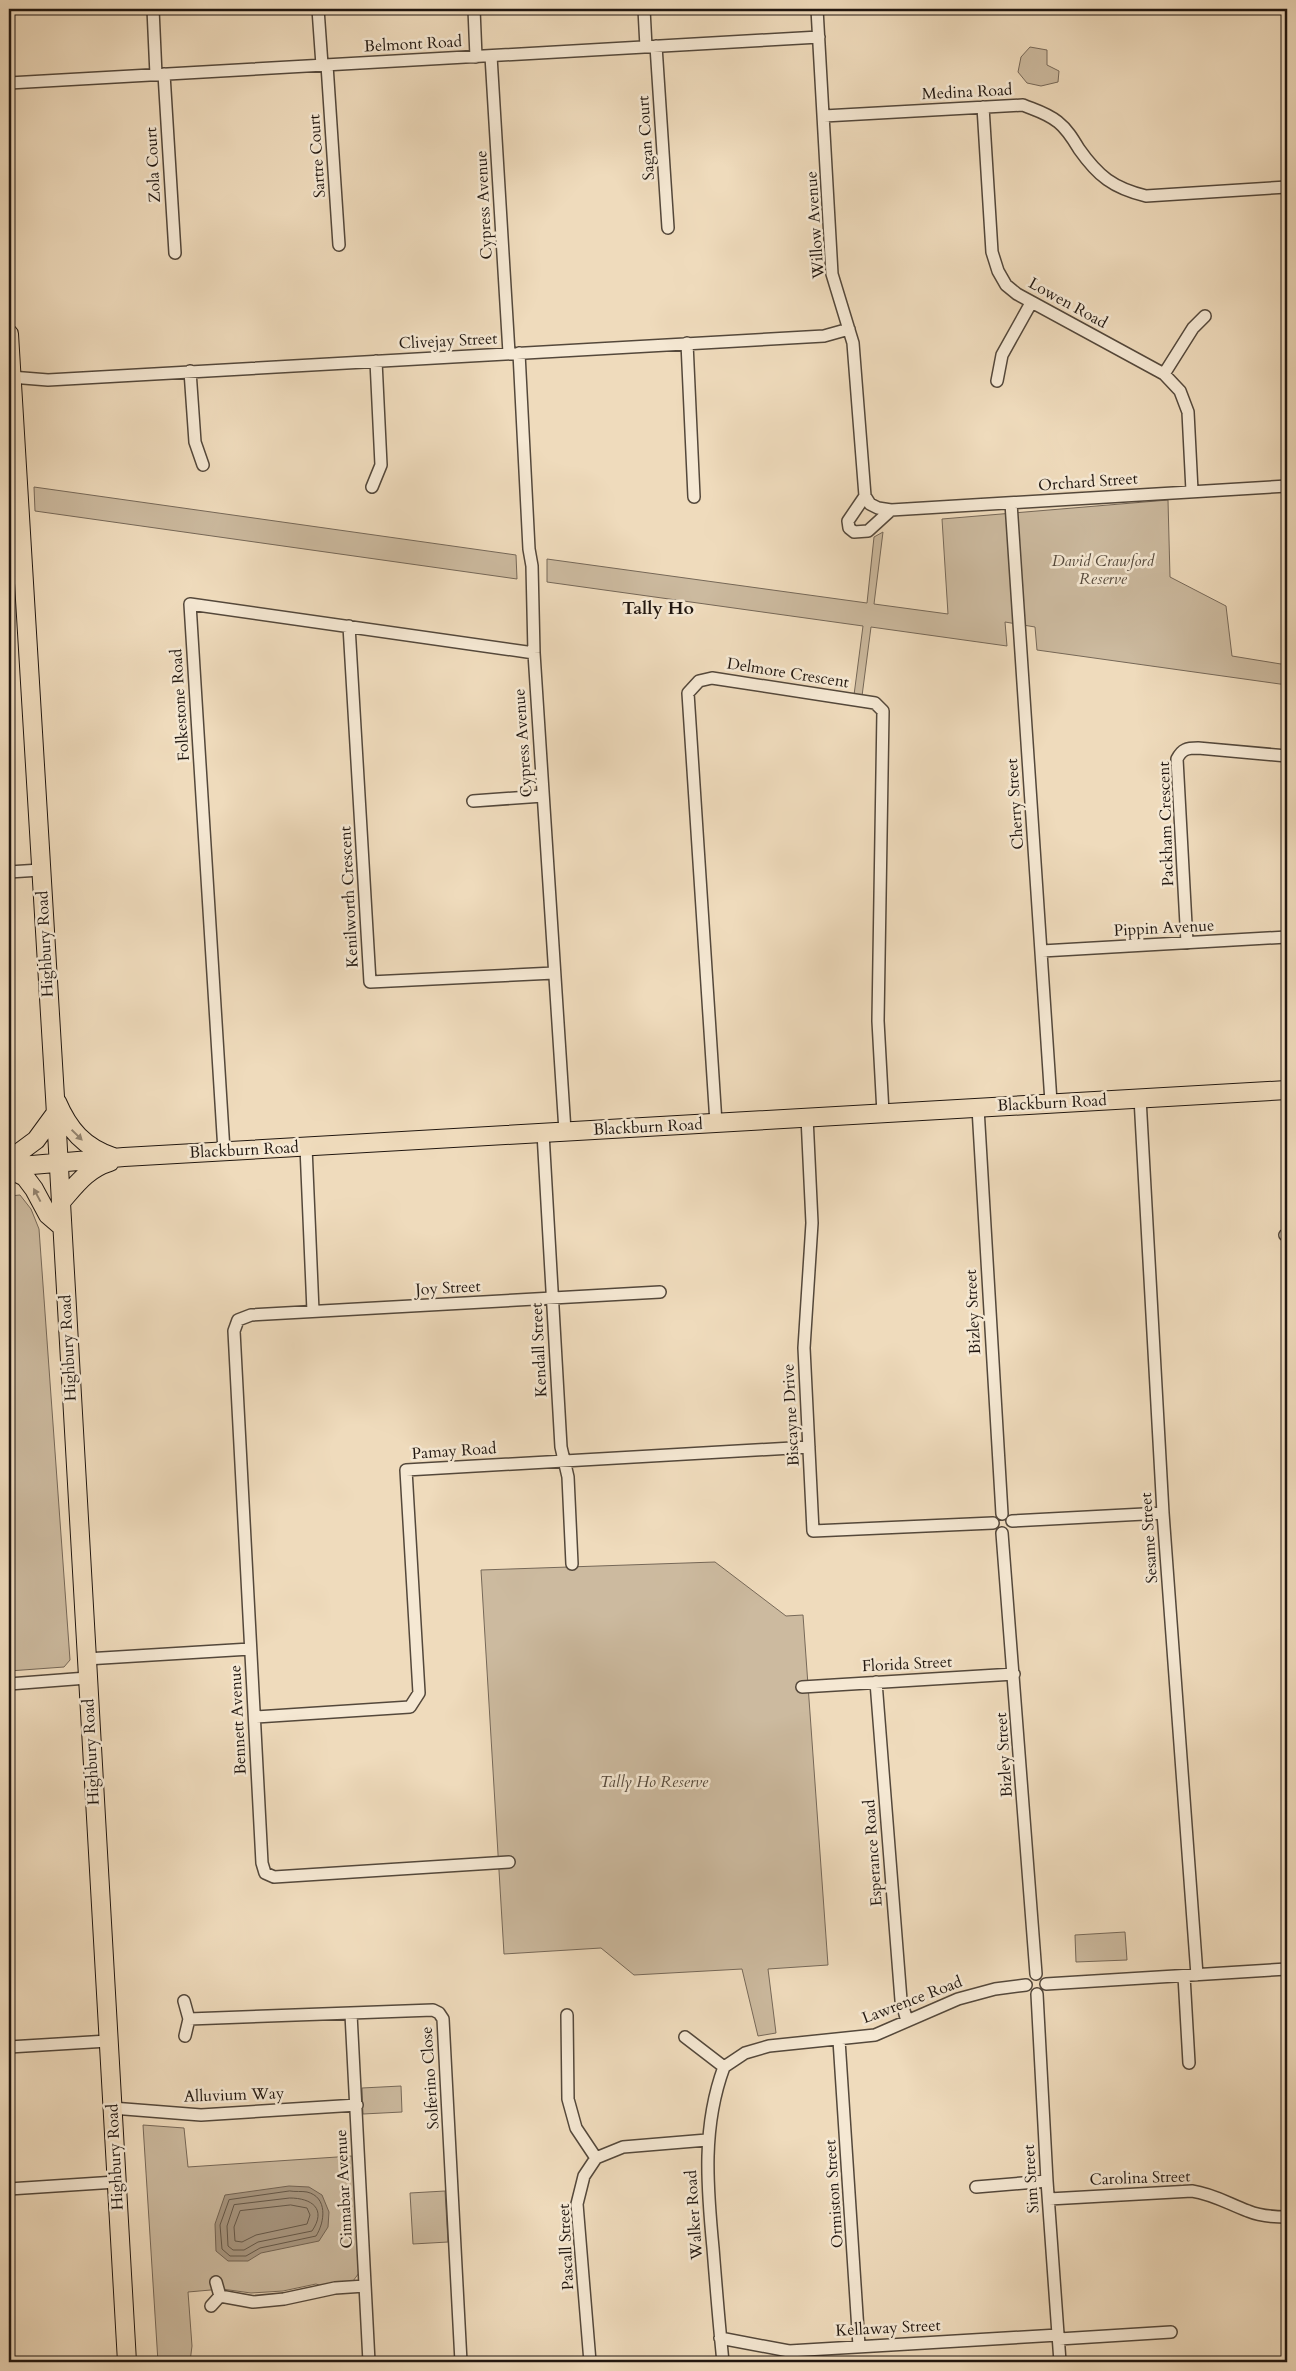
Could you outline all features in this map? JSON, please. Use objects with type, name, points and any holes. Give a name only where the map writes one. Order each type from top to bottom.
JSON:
[{"type":"main road","name":"Highbury Road","points":[[9,334],[12,382],[15,557],[40,870],[61,1202],[127,2362]]},
{"type":"main road","name":"Blackburn Road","points":[[9,1168],[120,1157],[978,1108],[1051,1102],[1287,1090]]},
{"type":"main road","points":[[9,1160],[36,1140],[55,1106],[77,1137],[100,1152],[120,1157]]},
{"type":"main road","points":[[61,1202],[79,1179],[89,1171],[120,1157]]},
{"type":"main road","points":[[9,1168],[25,1177],[48,1215],[62,1226]]},
{"type":"street","name":"Zola Court","points":[[152,9],[160,75],[174,253]]},
{"type":"street","name":"Sartre Court","points":[[318,9],[340,245]]},
{"type":"street","points":[[474,9],[476,57]]},
{"type":"street","name":"Sagan Court","points":[[644,9],[651,46],[668,228]]},
{"type":"street","name":"Willow Avenue","points":[[817,9],[832,274],[853,343],[865,496]]},
{"type":"street","name":"Belmont Road","points":[[9,84],[818,37]]},
{"type":"street","name":"Cypress Avenue","points":[[491,56],[529,549],[532,566],[534,653],[565,1131]]},
{"type":"street","name":"Medina Road","points":[[824,116],[1023,106],[1048,115],[1069,133],[1092,167],[1110,182],[1125,191],[1146,196],[1287,187]]},
{"type":"street","name":"Lowen Road","points":[[983,107],[992,252],[998,271],[1006,285],[1031,303],[1164,374],[1180,391],[1188,412],[1192,491]]},
{"type":"street","points":[[997,381],[1002,355],[1031,303]]},
{"type":"street","points":[[1164,374],[1193,328],[1206,316]]},
{"type":"street","name":"Clivejay Street","points":[[12,382],[824,336],[849,329]]},
{"type":"street","points":[[687,343],[694,497]]},
{"type":"street","points":[[372,487],[382,464],[376,361]]},
{"type":"street","points":[[190,371],[196,442],[203,464]]},
{"type":"street","name":"Orchard Street","points":[[865,496],[870,504],[878,508],[891,510],[1287,486]]},
{"type":"street","points":[[865,496],[848,521],[849,528],[854,532],[868,532],[891,510]]},
{"type":"street","name":"Cherry Street","points":[[1011,503],[1051,1102]]},
{"type":"street","name":"Folkestone Road","points":[[224,1151],[190,604],[534,653]]},
{"type":"street","name":"Kenilworth Crescent","points":[[350,626],[370,982],[554,973]]},
{"type":"street","name":"Delmore Crescent","points":[[716,1123],[688,693],[699,681],[712,678],[875,703],[883,710],[878,1021],[883,1113]]},
{"type":"street","name":"Packham Crescent","points":[[1188,943],[1177,759],[1180,752],[1187,748],[1198,748],[1287,756]]},
{"type":"street","points":[[473,801],[543,796]]},
{"type":"street","points":[[9,872],[40,870]]},
{"type":"street","name":"Pippin Avenue","points":[[1042,951],[1287,937]]},
{"type":"street","name":"Sesame Street","points":[[1140,1098],[1163,1513],[1197,1975]]},
{"type":"street","name":"Bizley Street","points":[[978,1108],[1002,1514]]},
{"type":"street","name":"Biscayne Drive","points":[[807,1117],[812,1223],[804,1348],[813,1531],[994,1523]]},
{"type":"street","name":"Kendall Street","points":[[544,1133],[561,1447],[568,1477],[572,1564]]},
{"type":"street","points":[[306,1147],[313,1311]]},
{"type":"street","name":"Joy Street","points":[[238,1320],[251,1315],[660,1292]]},
{"type":"street","name":"Bennett Avenue","points":[[238,1320],[234,1331],[250,1649],[256,1717],[262,1863],[265,1873],[274,1877],[509,1862]]},
{"type":"street","name":"Pamay Road","points":[[256,1717],[410,1707],[419,1693],[406,1470],[809,1447]]},
{"type":"street","points":[[1012,1521],[1163,1513]]},
{"type":"street","points":[[1002,1514],[1008,1515],[1012,1521],[1009,1530],[1002,1533],[995,1529],[996,1517],[1002,1514]]},
{"type":"street","name":"Bizley Street","points":[[1002,1533],[1036,1974]]},
{"type":"street","points":[[86,1659],[250,1649]]},
{"type":"street","name":"Florida Street","points":[[802,1687],[1014,1674]]},
{"type":"street","points":[[9,1684],[87,1678]]},
{"type":"street","name":"Esperance Road","points":[[876,1682],[901,2000],[907,2021]]},
{"type":"street","points":[[1046,1984],[1287,1970]]},
{"type":"street","points":[[1036,1974],[1043,1977],[1046,1984],[1043,1992],[1037,1994],[1030,1992],[1026,1986],[1029,1977],[1036,1974]]},
{"type":"street","points":[[1184,1976],[1189,2063]]},
{"type":"street","name":"Lawrence Road","points":[[724,2067],[744,2053],[769,2046],[875,2035],[958,1999],[995,1989],[1026,1986]]},
{"type":"street","name":"Sim Street","points":[[1037,1994],[1047,2181],[1060,2362]]},
{"type":"street","points":[[184,2001],[190,2019],[185,2036]]},
{"type":"street","name":"Solferino Close","points":[[190,2019],[433,2010],[439,2013],[443,2019],[456,2231],[461,2362]]},
{"type":"street","name":"Cinnabar Avenue","points":[[351,2014],[369,2362]]},
{"type":"street","points":[[567,2015],[568,2099],[576,2128],[596,2158],[623,2147],[707,2140]]},
{"type":"street","points":[[685,2037],[724,2067]]},
{"type":"street","name":"Ormiston Street","points":[[839,2040],[860,2346]]},
{"type":"street","points":[[9,2047],[108,2041]]},
{"type":"street","name":"Walker Road","points":[[723,2362],[706,2176],[707,2140],[715,2091],[724,2067]]},
{"type":"street","name":"Alluvium Way","points":[[112,2108],[201,2115],[357,2105]]},
{"type":"street","name":"Pascall Street","points":[[590,2362],[577,2204],[584,2176],[596,2158]]},
{"type":"street","points":[[976,2187],[1047,2181]]},
{"type":"street","points":[[9,2189],[116,2182]]},
{"type":"street","name":"Carolina Street","points":[[1049,2199],[1192,2191],[1208,2193],[1249,2212],[1272,2217],[1287,2217]]},
{"type":"street","points":[[216,2282],[220,2296]]},
{"type":"street","points":[[220,2296],[261,2301],[284,2300],[335,2288],[365,2286]]},
{"type":"street","points":[[212,2306],[220,2296]]},
{"type":"street","name":"Kellaway Street","points":[[720,2338],[789,2351],[1171,2332]]},
{"type":"green space","points":[[1030,47],[1047,50],[1047,65],[1059,71],[1058,82],[1041,86],[1027,83],[1018,72],[1021,57]]},
{"type":"green space","points":[[34,487],[516,555],[517,579],[35,511]]},
{"type":"green space","name":"David Crawford Reserve","points":[[1168,500],[1170,577],[1226,606],[1232,656],[1287,665],[1287,685],[1037,650],[1035,627],[1005,622],[1007,646],[871,627],[862,696],[854,695],[863,626],[547,582],[547,559],[867,603],[874,537],[883,532],[874,604],[948,614],[942,519]]},
{"type":"green space","points":[[20,1195],[31,1209],[39,1229],[70,1660],[64,1667],[9,1671],[9,1196]]},
{"type":"green space","name":"Tally Ho Reserve","points":[[715,1562],[786,1616],[803,1615],[828,1965],[768,1969],[776,2033],[758,2036],[742,1969],[634,1975],[601,1948],[504,1954],[481,1570]]},
{"type":"green space","points":[[1125,1932],[1127,1960],[1076,1962],[1075,1935]]},
{"type":"green space","points":[[401,2086],[402,2112],[363,2114],[362,2088]]},
{"type":"green space","points":[[143,2125],[184,2128],[188,2167],[352,2156],[357,2213],[359,2273],[353,2281],[322,2286],[316,2284],[283,2291],[251,2293],[222,2289],[188,2292],[192,2346],[190,2362],[158,2362]]},
{"type":"green space","points":[[445,2191],[448,2242],[413,2244],[410,2193]]},
{"type":"water","points":[[289,2186],[309,2187],[322,2195],[329,2212],[328,2227],[319,2241],[261,2253],[248,2261],[228,2261],[216,2251],[215,2224],[225,2195]]},
{"type":"district","name":"Tally Ho","points":[[658,608]]}]
